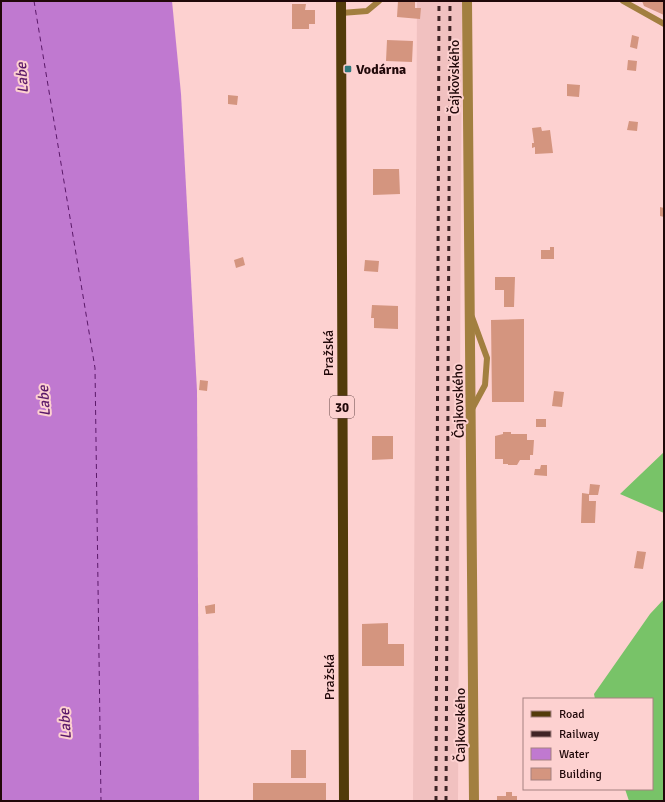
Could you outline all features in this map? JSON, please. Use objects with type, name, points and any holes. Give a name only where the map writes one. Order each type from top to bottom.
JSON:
[{"type":"main road","name":"Pražská","points":[[341,1],[344,801]]},
{"type":"street","name":"Čajkovského","points":[[467,1],[472,410],[474,801]]},
{"type":"lane","points":[[341,13],[367,11],[379,1]]},
{"type":"lane","points":[[623,1],[664,24]]},
{"type":"lane","points":[[470,312],[487,358],[485,385],[472,410]]},
{"type":"shaded area","points":[[417,1],[462,1],[458,801],[413,801]]},
{"type":"green space","points":[[664,452],[664,513],[620,494]]},
{"type":"green space","points":[[664,599],[664,801],[629,801],[625,790],[653,790],[653,698],[595,698],[594,694],[650,614]]},
{"type":"water","name":"Labe","points":[[1,1],[172,1],[181,94],[197,391],[199,801],[1,801]]},
{"type":"building","points":[[398,1],[415,1],[415,8],[421,8],[420,19],[397,17]]},
{"type":"building","points":[[642,1],[664,1],[664,15],[644,6]]},
{"type":"building","points":[[292,4],[306,4],[305,10],[315,10],[315,24],[309,24],[309,29],[292,29]]},
{"type":"building","points":[[632,35],[639,37],[637,49],[630,47]]},
{"type":"building","points":[[387,40],[413,41],[412,62],[386,61]]},
{"type":"building","points":[[628,60],[637,61],[636,71],[627,70]]},
{"type":"building","points":[[567,84],[580,85],[579,97],[567,96]]},
{"type":"building","points":[[228,95],[238,96],[237,105],[228,104]]},
{"type":"building","points":[[629,121],[638,122],[637,131],[627,130]]},
{"type":"building","points":[[541,127],[542,131],[550,130],[553,153],[535,154],[535,147],[532,148],[532,143],[534,143],[532,128]]},
{"type":"building","points":[[373,169],[399,169],[400,194],[373,195]]},
{"type":"building","points":[[660,207],[664,208],[664,217],[660,216]]},
{"type":"building","points":[[550,247],[554,247],[554,259],[541,259],[541,250],[550,250]]},
{"type":"building","points":[[243,257],[245,265],[236,268],[234,260]]},
{"type":"building","points":[[365,260],[379,261],[378,272],[364,271]]},
{"type":"building","points":[[495,277],[515,277],[514,307],[504,307],[504,290],[495,290]]},
{"type":"building","points":[[372,305],[398,306],[398,329],[374,328],[374,318],[371,318]]},
{"type":"building","points":[[524,319],[524,402],[492,402],[491,320]]},
{"type":"building","points":[[200,380],[208,381],[207,391],[199,390]]},
{"type":"building","points":[[554,391],[564,392],[562,407],[552,406]]},
{"type":"building","points":[[536,419],[546,419],[546,427],[536,427]]},
{"type":"building","points":[[503,432],[511,432],[511,434],[527,434],[527,440],[534,440],[533,455],[530,455],[530,460],[520,460],[517,465],[508,465],[503,464],[503,459],[495,459],[495,436],[503,434]]},
{"type":"building","points":[[372,436],[393,436],[393,459],[372,460]]},
{"type":"building","points":[[541,465],[547,465],[547,476],[534,475],[535,469],[540,469]]},
{"type":"building","points":[[590,484],[600,485],[598,495],[589,495],[589,501],[596,501],[595,523],[581,523],[582,493],[589,494]]},
{"type":"building","points":[[637,551],[646,552],[643,569],[634,568]]},
{"type":"building","points":[[215,604],[215,613],[206,614],[205,606]]},
{"type":"building","points":[[388,623],[388,644],[404,644],[404,666],[362,666],[362,624]]},
{"type":"building","points":[[291,750],[306,750],[306,778],[291,778]]},
{"type":"building","points":[[253,783],[326,783],[326,801],[253,801]]},
{"type":"building","points":[[506,792],[512,792],[512,796],[517,796],[517,801],[497,801],[497,796],[506,796]]},
{"type":"ferry route","points":[[34,1],[95,368],[101,801]]},
{"type":"railway","points":[[436,801],[439,1]]},
{"type":"railway","points":[[446,801],[450,1]]},
{"type":"place","name":"Vodárna","points":[[348,69]]}]
